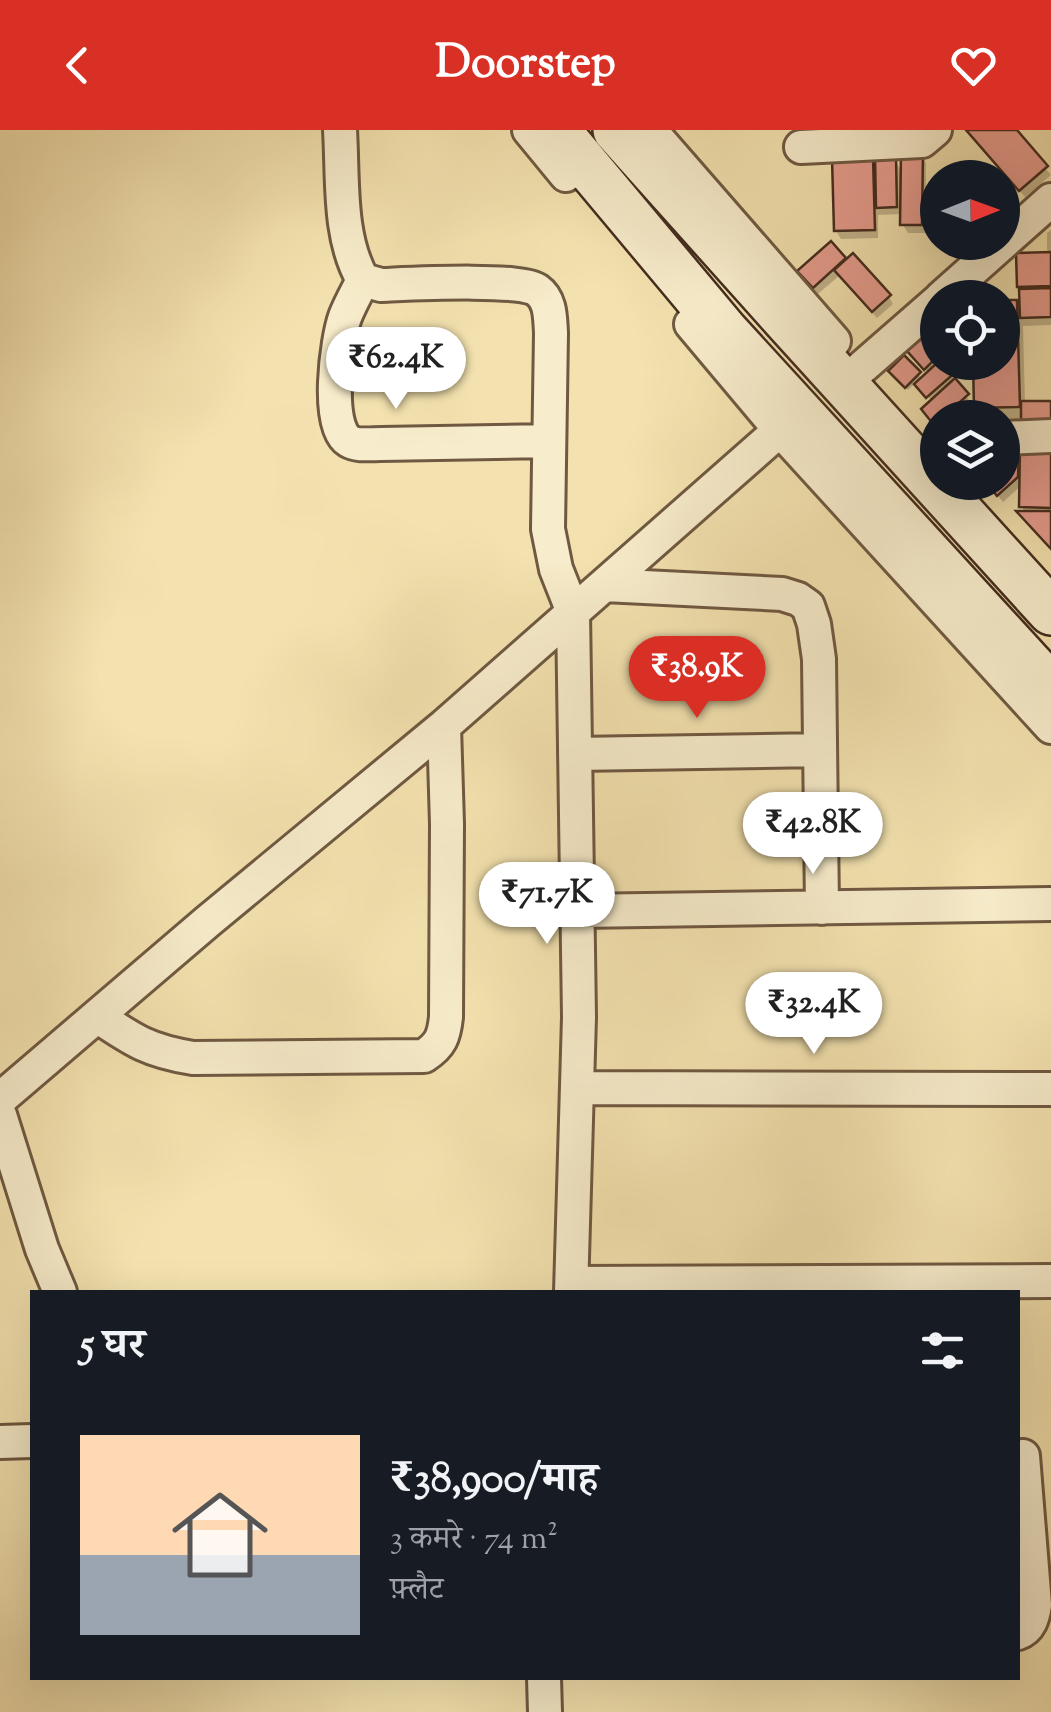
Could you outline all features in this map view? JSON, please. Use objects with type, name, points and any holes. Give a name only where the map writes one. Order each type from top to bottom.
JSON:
[{"type":"main road","points":[[557,130],[724,331],[1051,687]]},
{"type":"main road","points":[[616,130],[1051,612]]},
{"type":"street","points":[[340,130],[345,220],[354,264],[363,280],[381,284],[515,284],[539,291],[550,314],[548,529],[556,569],[573,612],[579,1017],[572,1288],[1051,1282]]},
{"type":"street","points":[[529,130],[780,430],[1051,727]]},
{"type":"street","points":[[650,130],[920,435]]},
{"type":"street","points":[[801,147],[927,134]]},
{"type":"street","points":[[960,280],[1051,200]]},
{"type":"street","points":[[363,280],[345,317],[338,347],[336,416],[340,432],[347,440],[357,444],[549,441]]},
{"type":"street","points":[[860,370],[920,316]]},
{"type":"street","points":[[6,1083],[97,1016],[444,726],[780,430]]},
{"type":"street","points":[[1020,437],[1051,436]]},
{"type":"street","points":[[980,500],[1051,578]]},
{"type":"street","points":[[604,585],[782,594],[808,606],[819,659],[822,908]]},
{"type":"street","points":[[97,1016],[136,1042],[164,1054],[194,1058],[424,1056],[437,1047],[444,1036],[446,1017],[448,824],[444,726]]},
{"type":"street","points":[[575,754],[820,750]]},
{"type":"street","points":[[578,911],[1051,904]]},
{"type":"street","points":[[577,1088],[1051,1089]]},
{"type":"street","points":[[0,1115],[42,1249],[59,1290]]},
{"type":"street","points":[[0,1442],[30,1441]]},
{"type":"street","points":[[1020,1632],[1032,1621],[1035,1605],[1030,1456]]},
{"type":"street","points":[[544,1680],[545,1712]]},
{"type":"building","points":[[966,130],[1017,130],[1048,166],[1020,190],[1020,160],[992,160]]},
{"type":"building","points":[[901,153],[923,153],[920,225],[900,225]]},
{"type":"building","points":[[873,157],[875,230],[834,231],[832,158]]},
{"type":"building","points":[[875,157],[896,157],[897,207],[876,208]]},
{"type":"building","points":[[831,241],[846,258],[813,288],[797,271]]},
{"type":"building","points":[[1051,252],[1051,286],[1020,287],[1016,260],[1020,260],[1020,253]]},
{"type":"building","points":[[853,253],[891,295],[872,312],[834,270]]},
{"type":"building","points":[[1051,288],[1051,317],[1020,318],[1020,289]]},
{"type":"building","points":[[920,339],[920,366],[907,351]]},
{"type":"building","points":[[904,355],[920,373],[905,388],[888,371]]},
{"type":"building","points":[[920,378],[947,380],[926,398],[914,384]]},
{"type":"building","points":[[953,380],[969,394],[962,400],[931,400]]},
{"type":"building","points":[[973,380],[1019,380],[1020,400],[974,400]]},
{"type":"building","points":[[1021,401],[1051,401],[1051,434],[1021,434]]},
{"type":"building","points":[[1020,446],[1051,447],[1051,508],[1019,507]]},
{"type":"building","points":[[1016,511],[1051,511],[1051,549]]}]
